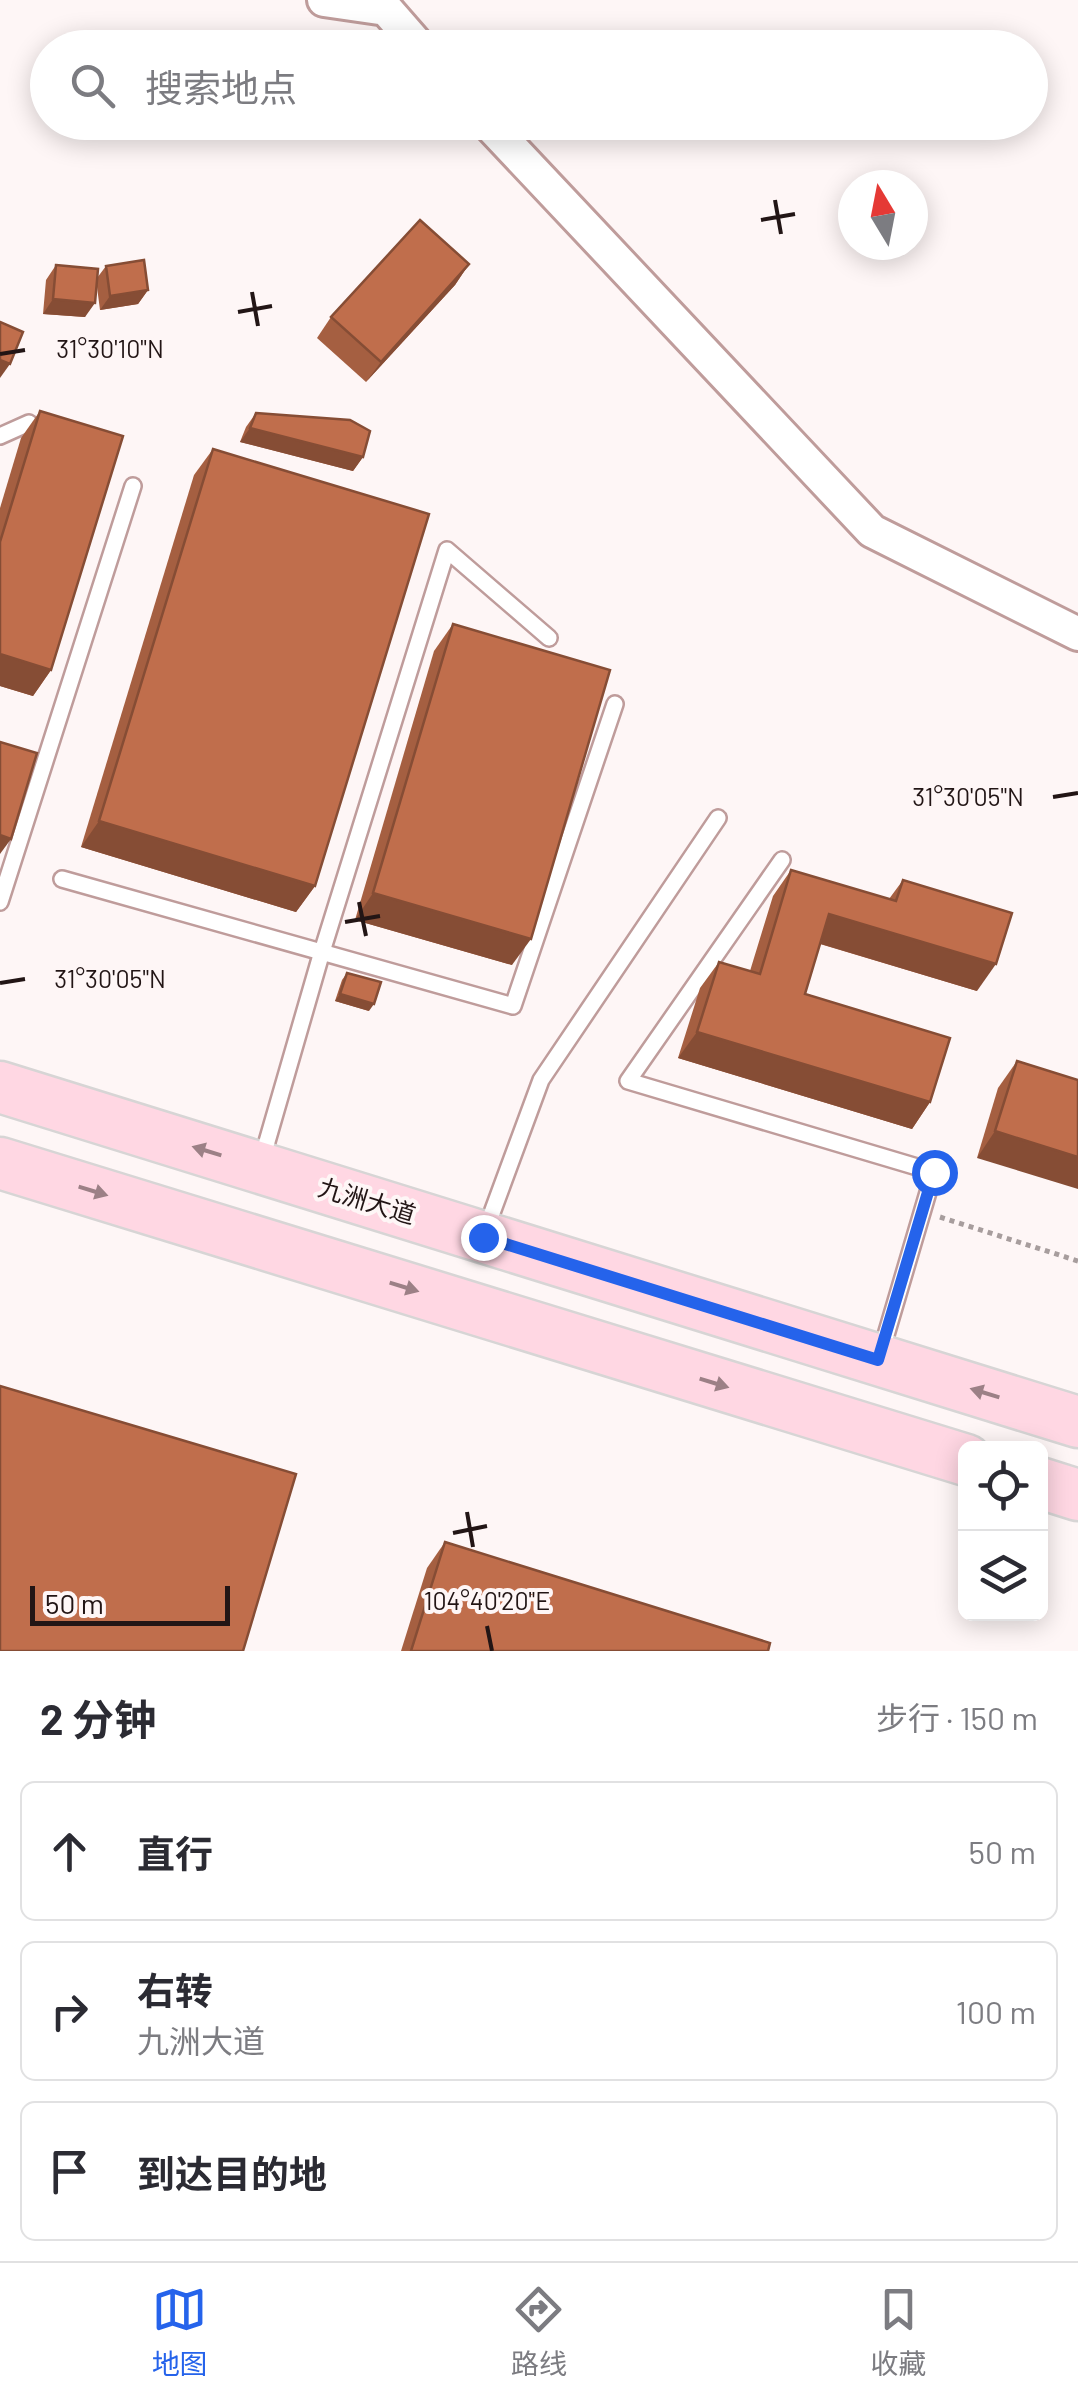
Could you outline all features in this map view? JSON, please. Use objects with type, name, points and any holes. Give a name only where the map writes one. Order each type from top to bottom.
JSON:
[{"type":"main road","name":"九洲大道","points":[[0,1087],[1078,1422]]},
{"type":"main road","points":[[0,1163],[958,1458]]},
{"type":"main road","points":[[1048,1486],[1078,1495]]},
{"type":"street","points":[[324,0],[386,9],[404,30]]},
{"type":"street","points":[[504,140],[872,531],[1078,634]]},
{"type":"lane","points":[[0,436],[29,423]]},
{"type":"lane","points":[[0,902],[134,486]]},
{"type":"lane","points":[[260,1168],[320,955],[447,550],[549,638]]},
{"type":"lane","points":[[62,879],[320,955],[513,1006],[614,704]]},
{"type":"lane","points":[[483,1237],[540,1080],[718,818]]},
{"type":"lane","points":[[782,860],[628,1081],[934,1172],[878,1360]]},
{"type":"path","points":[[922,1212],[1078,1261]]},
{"type":"building","points":[[420,220],[469,264],[381,362],[331,317]]},
{"type":"building","points":[[144,260],[148,290],[110,296],[106,266]]},
{"type":"building","points":[[56,265],[98,269],[95,303],[53,299]]},
{"type":"building","points":[[0,322],[23,332],[10,364],[0,360]]},
{"type":"building","points":[[40,411],[123,436],[51,670],[0,654],[0,542]]},
{"type":"building","points":[[256,413],[350,420],[370,431],[363,457],[250,428]]},
{"type":"building","points":[[213,449],[429,514],[315,886],[99,821]]},
{"type":"building","points":[[453,624],[610,670],[531,939],[373,893]]},
{"type":"building","points":[[0,742],[37,753],[11,839],[0,835]]},
{"type":"building","points":[[791,870],[896,901],[903,880],[1012,913],[996,964],[829,914],[805,994],[950,1038],[930,1102],[697,1032],[719,962],[760,974]]},
{"type":"building","points":[[347,973],[381,982],[374,1004],[340,994]]},
{"type":"building","points":[[1017,1061],[1078,1080],[1078,1157],[995,1131]]},
{"type":"building","points":[[0,1386],[296,1474],[243,1651],[0,1651]]},
{"type":"building","points":[[445,1542],[770,1643],[768,1651],[411,1651]]},
{"type":"route","points":[[483,1237],[878,1360],[934,1172]]}]
